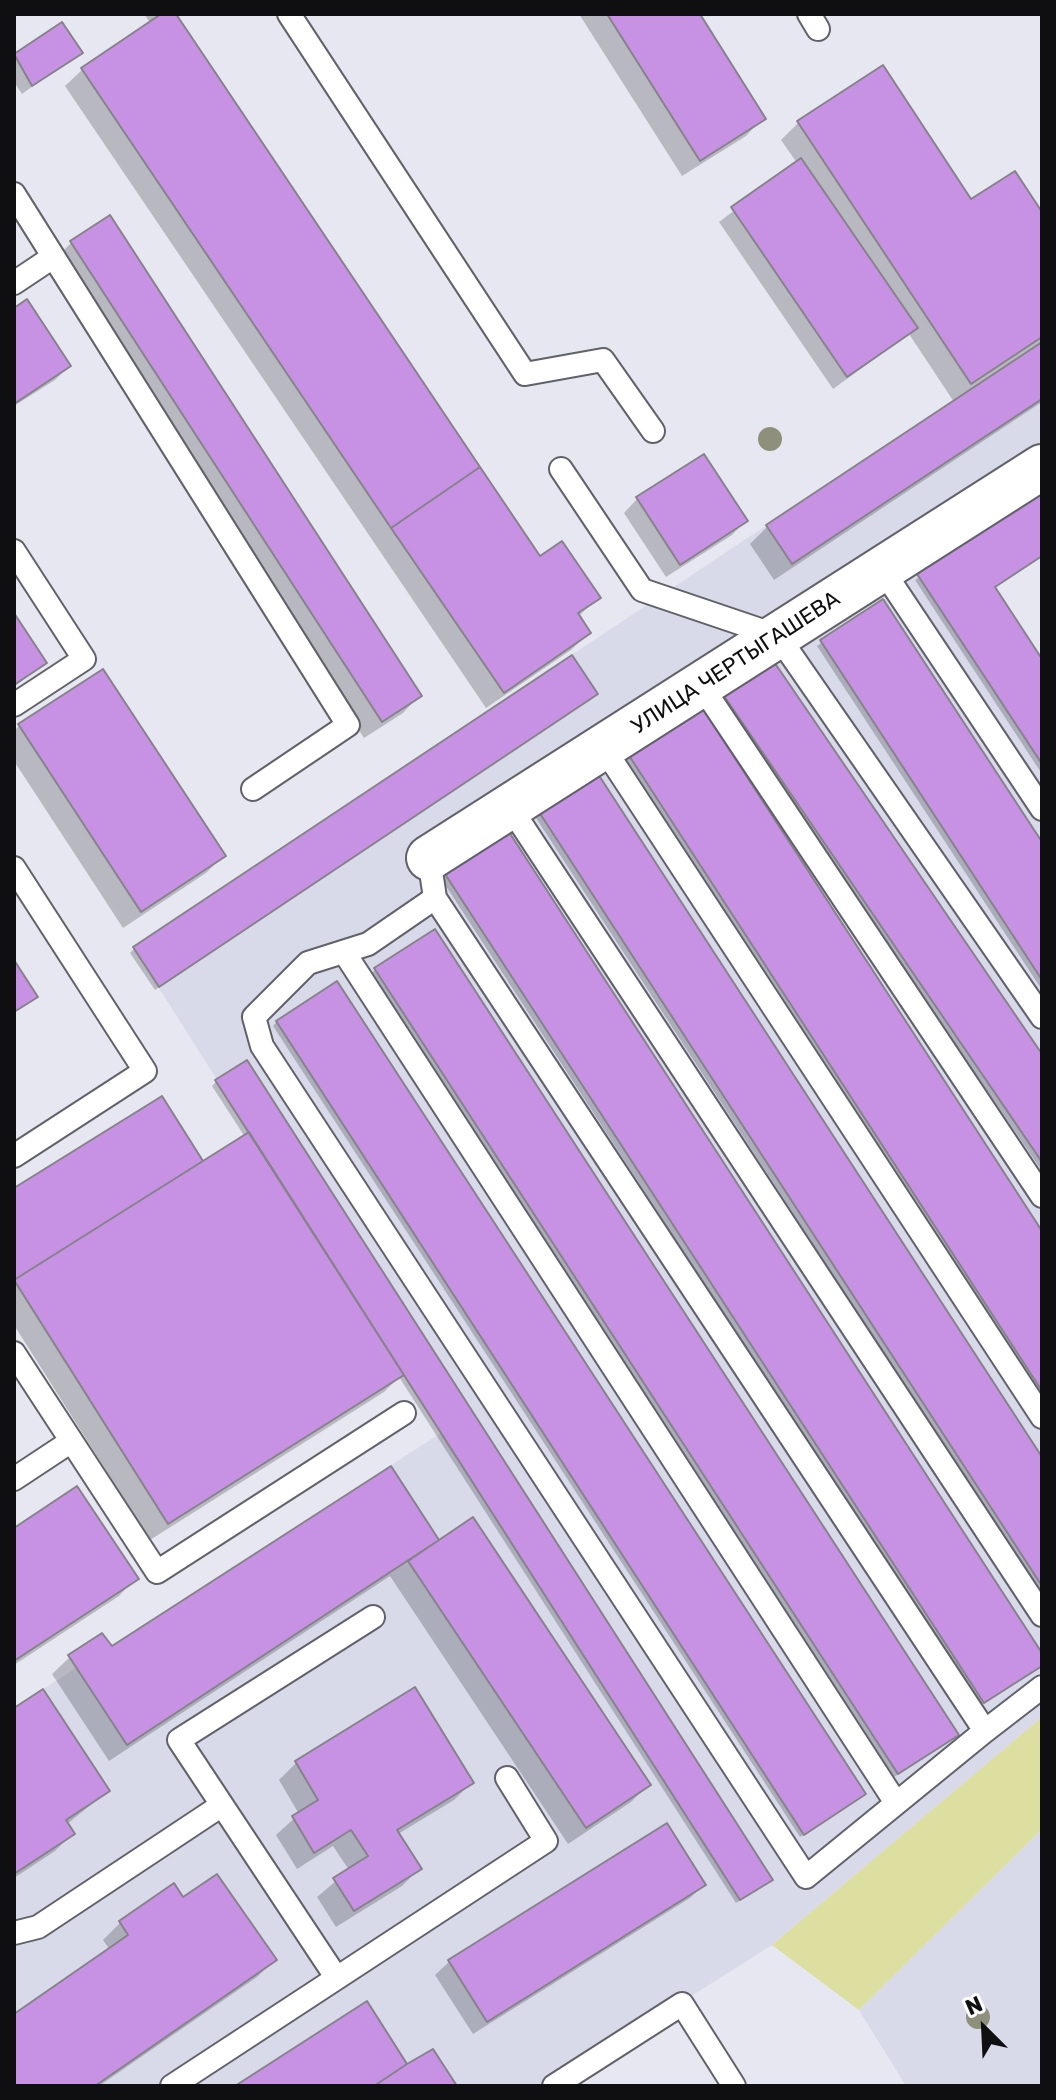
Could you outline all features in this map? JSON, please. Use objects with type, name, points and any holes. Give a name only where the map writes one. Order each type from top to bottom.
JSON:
[{"type":"street","name":"УЛИЦА ЧЕРТЫГАШЕВА","points":[[432,878],[510,807],[1042,467]]},
{"type":"lane","points":[[289,14],[525,374],[603,360],[653,431]]},
{"type":"lane","points":[[14,194],[348,725],[253,789]]},
{"type":"lane","points":[[14,283],[53,257]]},
{"type":"lane","points":[[561,469],[642,590],[778,636],[1042,1017]]},
{"type":"lane","points":[[14,551],[84,659],[14,705]]},
{"type":"lane","points":[[882,569],[1042,809]]},
{"type":"lane","points":[[701,685],[1042,1196]]},
{"type":"lane","points":[[603,747],[1042,1417]]},
{"type":"lane","points":[[510,807],[1042,1615]]},
{"type":"lane","points":[[14,868],[145,1071],[14,1156]]},
{"type":"lane","points":[[985,1731],[432,878],[368,944],[308,963],[254,1017],[262,1046],[806,1877],[1042,1687]]},
{"type":"lane","points":[[344,952],[896,1803]]},
{"type":"lane","points":[[14,1353],[157,1572],[404,1413]]},
{"type":"lane","points":[[14,1479],[70,1442]]},
{"type":"lane","points":[[336,1977],[179,1740],[373,1617]]},
{"type":"lane","points":[[172,2086],[546,1841],[507,1778]]},
{"type":"lane","points":[[14,1933],[38,1927],[222,1805]]},
{"type":"lane","points":[[554,2086],[682,2004],[734,2086]]},
{"type":"shaded area","points":[[1042,342],[1042,556],[995,587],[1042,659],[1042,1717],[772,1945],[549,2086],[14,2086],[14,1708],[441,1433],[133,947]]},
{"type":"shaded area","points":[[1042,1829],[1042,2086],[906,2086],[859,2010]]},
{"type":"green space","points":[[1042,1717],[1042,1829],[859,2010],[772,1945]]},
{"type":"building","points":[[161,14],[176,14],[480,467],[391,528],[81,68]]},
{"type":"building","points":[[607,14],[700,14],[766,119],[700,161]]},
{"type":"building","points":[[62,22],[83,53],[32,86],[14,54]]},
{"type":"building","points":[[883,65],[971,199],[1015,171],[1042,212],[1042,337],[971,384],[797,121]]},
{"type":"building","points":[[801,158],[918,328],[847,377],[731,207]]},
{"type":"building","points":[[110,215],[422,696],[382,722],[70,241]]},
{"type":"building","points":[[27,299],[71,366],[14,404],[14,308]]},
{"type":"building","points":[[1042,342],[1042,399],[792,564],[766,525]]},
{"type":"building","points":[[704,454],[748,521],[680,565],[636,497]]},
{"type":"building","points":[[480,467],[540,556],[562,541],[601,598],[578,613],[591,633],[504,693],[391,528]]},
{"type":"building","points":[[1042,493],[1042,556],[995,587],[1042,659],[1042,764],[917,574]]},
{"type":"building","points":[[883,599],[1042,842],[1042,980],[820,640]]},
{"type":"building","points":[[14,613],[47,663],[14,685]]},
{"type":"building","points":[[572,655],[598,694],[159,987],[133,947]]},
{"type":"building","points":[[770,656],[1042,1054],[1042,1162],[720,690]]},
{"type":"building","points":[[103,669],[226,856],[141,912],[18,724]]},
{"type":"building","points":[[701,706],[1042,1231],[1042,1391],[628,754]]},
{"type":"building","points":[[598,774],[1042,1457],[1042,1586],[539,812]]},
{"type":"building","points":[[509,832],[1042,1653],[1042,1666],[984,1703],[445,874]]},
{"type":"building","points":[[435,929],[959,1735],[898,1774],[374,968]]},
{"type":"building","points":[[14,960],[38,997],[14,1012]]},
{"type":"building","points":[[337,981],[866,1794],[804,1835],[276,1021]]},
{"type":"building","points":[[247,1060],[773,1880],[740,1900],[215,1080]]},
{"type":"building","points":[[162,1096],[203,1161],[14,1280],[14,1188]]},
{"type":"building","points":[[249,1132],[404,1375],[168,1524],[14,1280]]},
{"type":"building","points":[[391,1466],[439,1540],[127,1745],[68,1655],[102,1633],[112,1646]]},
{"type":"building","points":[[77,1486],[139,1579],[14,1661],[14,1528]]},
{"type":"building","points":[[473,1517],[651,1785],[586,1828],[408,1561]]},
{"type":"building","points":[[415,1687],[474,1783],[397,1830],[422,1869],[354,1911],[333,1878],[368,1856],[351,1830],[314,1853],[292,1816],[318,1800],[295,1761]]},
{"type":"building","points":[[43,1689],[110,1791],[66,1820],[75,1834],[14,1874],[14,1708]]},
{"type":"building","points":[[667,1823],[706,1885],[487,2022],[448,1960]]},
{"type":"building","points":[[217,1874],[277,1960],[95,2086],[14,2086],[14,2014],[128,1935],[119,1921],[174,1883],[183,1897]]},
{"type":"building","points":[[367,2001],[407,2064],[374,2086],[235,2086]]},
{"type":"building","points":[[433,2049],[457,2086],[374,2086],[407,2064]]}]
